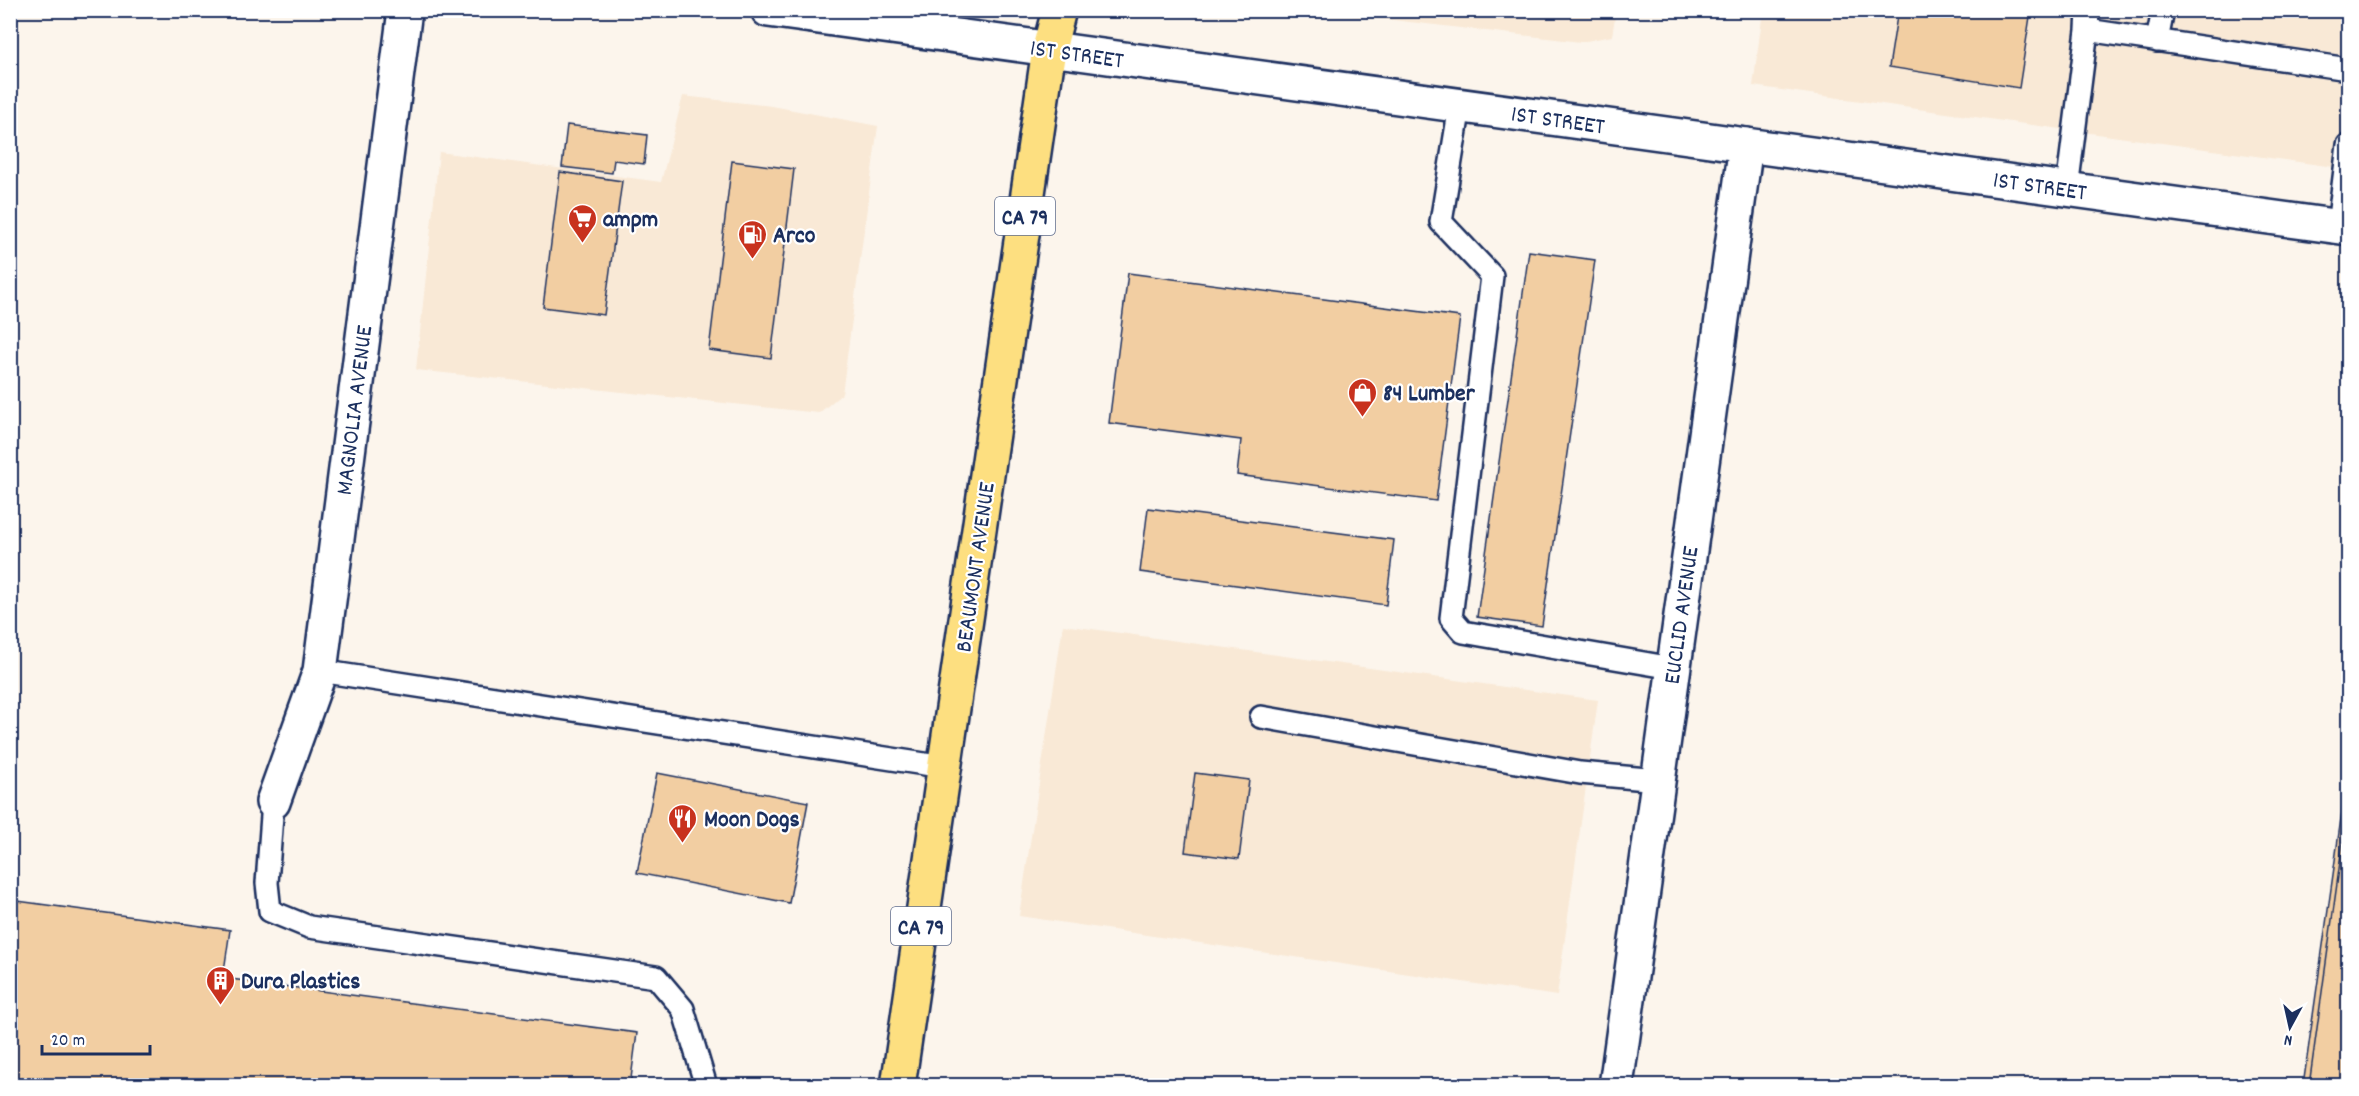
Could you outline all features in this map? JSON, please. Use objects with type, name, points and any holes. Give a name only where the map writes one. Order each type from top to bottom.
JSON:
[{"type":"highway","name":"CA 79","points":[[1049,10],[1049,49]]},
{"type":"highway","name":"CA 79","points":[[1049,49],[1059,10]]},
{"type":"highway","name":"BEAUMONT AVENUE","points":[[898,1086],[1049,49]]},
{"type":"street","name":"MAGNOLIA AVENUE","points":[[273,802],[320,671],[405,10]]},
{"type":"street","name":"1ST STREET","points":[[768,10],[2343,227]]},
{"type":"street","name":"EUCLID AVENUE","points":[[1616,1086],[1746,145]]},
{"type":"lane","points":[[2157,41],[2163,10]]},
{"type":"lane","points":[[2067,189],[2087,20],[2157,41],[2349,69]]},
{"type":"lane","points":[[1460,105],[1441,222],[1492,276],[1451,618],[1463,632],[1673,668]]},
{"type":"lane","points":[[2343,227],[2349,145]]},
{"type":"lane","points":[[320,671],[944,767]]},
{"type":"lane","points":[[1261,717],[1580,773],[1658,780]]},
{"type":"lane","points":[[273,802],[267,882],[270,911],[309,927],[656,977],[683,1009],[706,1086]]},
{"type":"shaded area","points":[[1616,10],[1612,36],[1581,42],[1316,11]]},
{"type":"shaded area","points":[[1763,11],[2348,11],[2348,169],[1753,86]]},
{"type":"shaded area","points":[[683,96],[772,106],[878,126],[842,394],[819,413],[416,370],[439,152],[661,182]]},
{"type":"shaded area","points":[[1063,625],[1598,700],[1557,996],[1019,916]]},
{"type":"building","points":[[1898,10],[2031,10],[2019,88],[1889,67]]},
{"type":"building","points":[[567,125],[647,135],[644,164],[614,160],[612,173],[562,167]]},
{"type":"building","name":"Arco","points":[[732,161],[794,169],[771,358],[709,350]]},
{"type":"building","name":"ampm","points":[[560,172],[622,181],[604,315],[543,307]]},
{"type":"building","points":[[1529,251],[1595,260],[1542,626],[1477,617]]},
{"type":"building","points":[[1128,273],[1460,317],[1436,501],[1237,475],[1241,440],[1109,423]]},
{"type":"building","points":[[1148,508],[1394,540],[1386,605],[1140,572]]},
{"type":"building","points":[[2348,769],[2348,1086],[2303,1086]]},
{"type":"building","points":[[657,773],[808,802],[789,903],[637,873]]},
{"type":"building","points":[[1195,773],[1249,780],[1239,859],[1185,852]]},
{"type":"building","points":[[2348,804],[2348,1064],[2346,1086],[2309,1086]]},
{"type":"building","name":"Dura Plastics","points":[[10,900],[230,930],[223,978],[637,1033],[630,1086],[10,1086]]},
{"type":"place","name":"ampm","points":[[582,244]]},
{"type":"place","name":"Arco","points":[[752,260]]},
{"type":"place","name":"84 Lumber","points":[[1362,418]]},
{"type":"place","name":"Moon Dogs","points":[[683,844]]},
{"type":"place","name":"Dura Plastics","points":[[220,1006]]}]
